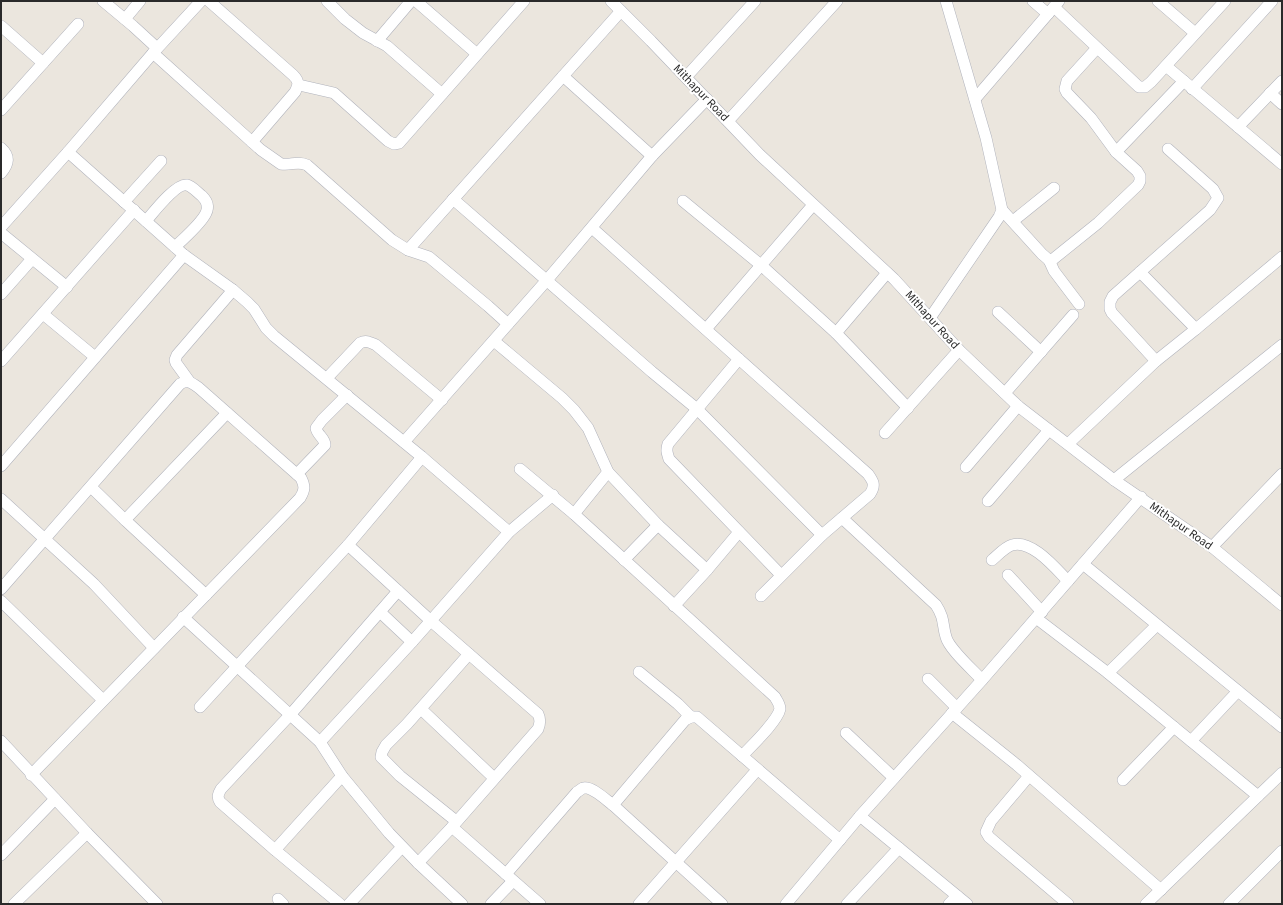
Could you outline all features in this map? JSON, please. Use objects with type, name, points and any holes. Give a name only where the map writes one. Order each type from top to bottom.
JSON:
[{"type":"street","points":[[103,1],[125,19],[155,51],[252,142],[281,164],[285,165],[298,162],[307,165],[392,240],[408,250],[423,254],[440,266],[508,324]]},
{"type":"street","points":[[125,19],[140,1]]},
{"type":"street","points":[[1,227],[155,51],[201,1]]},
{"type":"street","points":[[209,1],[294,74],[298,80],[299,85],[295,92],[252,142]]},
{"type":"street","points":[[327,1],[363,33],[397,54],[442,94]]},
{"type":"street","points":[[377,41],[411,1]]},
{"type":"street","points":[[416,1],[477,54]]},
{"type":"street","points":[[299,85],[334,93],[388,141],[394,144],[399,143],[524,1]]},
{"type":"street","points":[[686,77],[755,1]]},
{"type":"street","points":[[728,120],[837,1]]},
{"type":"street","points":[[946,1],[986,138],[1002,210],[1049,260],[1054,271],[1079,304]]},
{"type":"street","points":[[1033,1],[1053,7],[1139,87],[1145,87],[1151,82],[1225,1]]},
{"type":"street","points":[[1158,1],[1195,34]]},
{"type":"street","points":[[1116,152],[1188,85],[1272,1]]},
{"type":"street","points":[[408,250],[563,76],[616,4]]},
{"type":"street","name":"Mithapur Road","points":[[616,4],[760,155],[887,273],[959,350],[1018,406],[1114,480],[1141,497],[1212,547],[1282,605]]},
{"type":"street","points":[[975,99],[1053,7]]},
{"type":"street","points":[[1,110],[78,24]]},
{"type":"street","points":[[1,26],[43,63]]},
{"type":"street","points":[[1049,260],[1055,258],[1098,223],[1138,185],[1140,181],[1140,176],[1137,171],[1116,152],[1091,118],[1065,89],[1067,80],[1097,48]]},
{"type":"street","points":[[1166,66],[1282,164]]},
{"type":"street","points":[[563,76],[652,156]]},
{"type":"street","points":[[1238,127],[1282,80]]},
{"type":"street","points":[[1270,93],[1282,104]]},
{"type":"street","points":[[404,442],[547,280],[652,156],[707,99]]},
{"type":"street","points":[[1,148],[8,157],[7,165],[1,173]]},
{"type":"street","points":[[1156,361],[1110,309],[1110,302],[1113,296],[1210,210],[1218,198],[1213,189],[1168,149]]},
{"type":"street","points":[[68,152],[184,255],[233,290],[250,305],[263,325],[274,336],[422,457],[509,532]]},
{"type":"street","points":[[124,202],[161,161]]},
{"type":"street","points":[[146,221],[165,200],[182,186],[187,185],[205,199],[208,206],[207,212],[203,219],[175,247]]},
{"type":"street","points":[[1013,222],[1054,188]]},
{"type":"street","points":[[453,200],[697,409],[822,534]]},
{"type":"street","points":[[683,200],[762,266],[836,332],[908,408]]},
{"type":"street","points":[[706,329],[762,266],[813,205]]},
{"type":"street","points":[[1,361],[134,210]]},
{"type":"street","points":[[930,318],[999,217],[1002,210]]},
{"type":"street","points":[[592,228],[868,474],[874,484],[874,489],[870,494],[822,534],[761,596]]},
{"type":"street","points":[[1,233],[66,287]]},
{"type":"street","points":[[1,466],[184,255]]},
{"type":"street","points":[[1068,444],[1156,361],[1196,330],[1282,257]]},
{"type":"street","points":[[1,294],[32,259]]},
{"type":"street","points":[[1140,272],[1196,330]]},
{"type":"street","points":[[836,332],[887,273]]},
{"type":"street","points":[[31,775],[300,498],[304,491],[301,478],[297,474],[200,388],[188,381],[176,363],[175,360],[177,355],[233,290]]},
{"type":"street","points":[[998,312],[1041,352]]},
{"type":"street","points":[[43,314],[96,357]]},
{"type":"street","points":[[1005,393],[1073,315]]},
{"type":"street","points":[[327,378],[360,343],[369,341],[376,345],[442,400]]},
{"type":"street","points":[[494,341],[562,398],[574,410],[588,428],[608,472],[658,525],[707,570]]},
{"type":"street","points":[[1114,480],[1282,345]]},
{"type":"street","points":[[885,432],[959,350]]},
{"type":"street","points":[[739,359],[668,444],[666,449],[669,459],[781,575]]},
{"type":"street","points":[[1,589],[180,384],[188,381]]},
{"type":"street","points":[[297,474],[325,445],[316,428],[322,420],[347,396]]},
{"type":"street","points":[[966,467],[1018,406]]},
{"type":"street","points":[[125,520],[227,412]]},
{"type":"street","points":[[988,502],[1049,430]]},
{"type":"street","points":[[200,707],[348,544],[422,457]]},
{"type":"street","points":[[520,469],[574,514],[775,697],[780,708],[777,715],[742,756]]},
{"type":"street","points":[[574,514],[608,472]]},
{"type":"street","points":[[1212,547],[1282,474]]},
{"type":"street","points":[[91,487],[206,595]]},
{"type":"street","points":[[320,742],[431,621],[509,532],[553,496]]},
{"type":"street","points":[[786,904],[860,816],[955,711],[1141,497]]},
{"type":"street","points":[[1,499],[94,584],[154,648]]},
{"type":"street","points":[[842,518],[936,606],[942,614],[946,638],[950,646],[982,680]]},
{"type":"street","points":[[624,560],[658,525]]},
{"type":"street","points":[[674,606],[739,532]]},
{"type":"street","points":[[348,544],[431,621],[538,714],[540,718],[538,730],[418,863]]},
{"type":"street","points":[[992,560],[1010,546],[1021,545],[1039,552],[1068,581]]},
{"type":"street","points":[[1083,564],[1282,727]]},
{"type":"street","points":[[1008,575],[1039,615],[1258,796]]},
{"type":"street","points":[[340,904],[274,850],[220,802],[218,794],[290,715],[398,591]]},
{"type":"street","points":[[1,601],[103,700]]},
{"type":"street","points":[[380,612],[412,642]]},
{"type":"street","points":[[183,617],[320,742],[342,776],[389,833],[418,863],[462,904]]},
{"type":"street","points":[[1108,673],[1157,624]]},
{"type":"street","points":[[469,654],[421,709],[386,745],[382,752],[381,758],[540,904]]},
{"type":"street","points":[[639,672],[678,704],[691,717]]},
{"type":"street","points":[[928,679],[955,711],[1161,890]]},
{"type":"street","points":[[1190,741],[1238,691]]},
{"type":"street","points":[[421,709],[494,778]]},
{"type":"street","points":[[613,805],[685,720],[691,717],[697,717],[840,840]]},
{"type":"street","points":[[1123,780],[1174,727]]},
{"type":"street","points":[[846,733],[894,778]]},
{"type":"street","points":[[1,741],[31,775],[157,904]]},
{"type":"street","points":[[639,904],[757,770]]},
{"type":"street","points":[[1146,904],[1282,773]]},
{"type":"street","points":[[274,850],[342,776]]},
{"type":"street","points":[[1029,776],[991,821],[986,832],[989,837],[1068,904]]},
{"type":"street","points":[[491,904],[509,877],[577,792],[584,788],[589,788],[613,805],[722,904]]},
{"type":"street","points":[[1,855],[55,799]]},
{"type":"street","points":[[860,816],[967,904]]},
{"type":"street","points":[[15,904],[87,833]]},
{"type":"street","points":[[348,904],[402,847]]},
{"type":"street","points":[[847,904],[898,848]]},
{"type":"street","points":[[1229,904],[1282,851]]},
{"type":"street","points":[[949,904],[957,896]]}]
